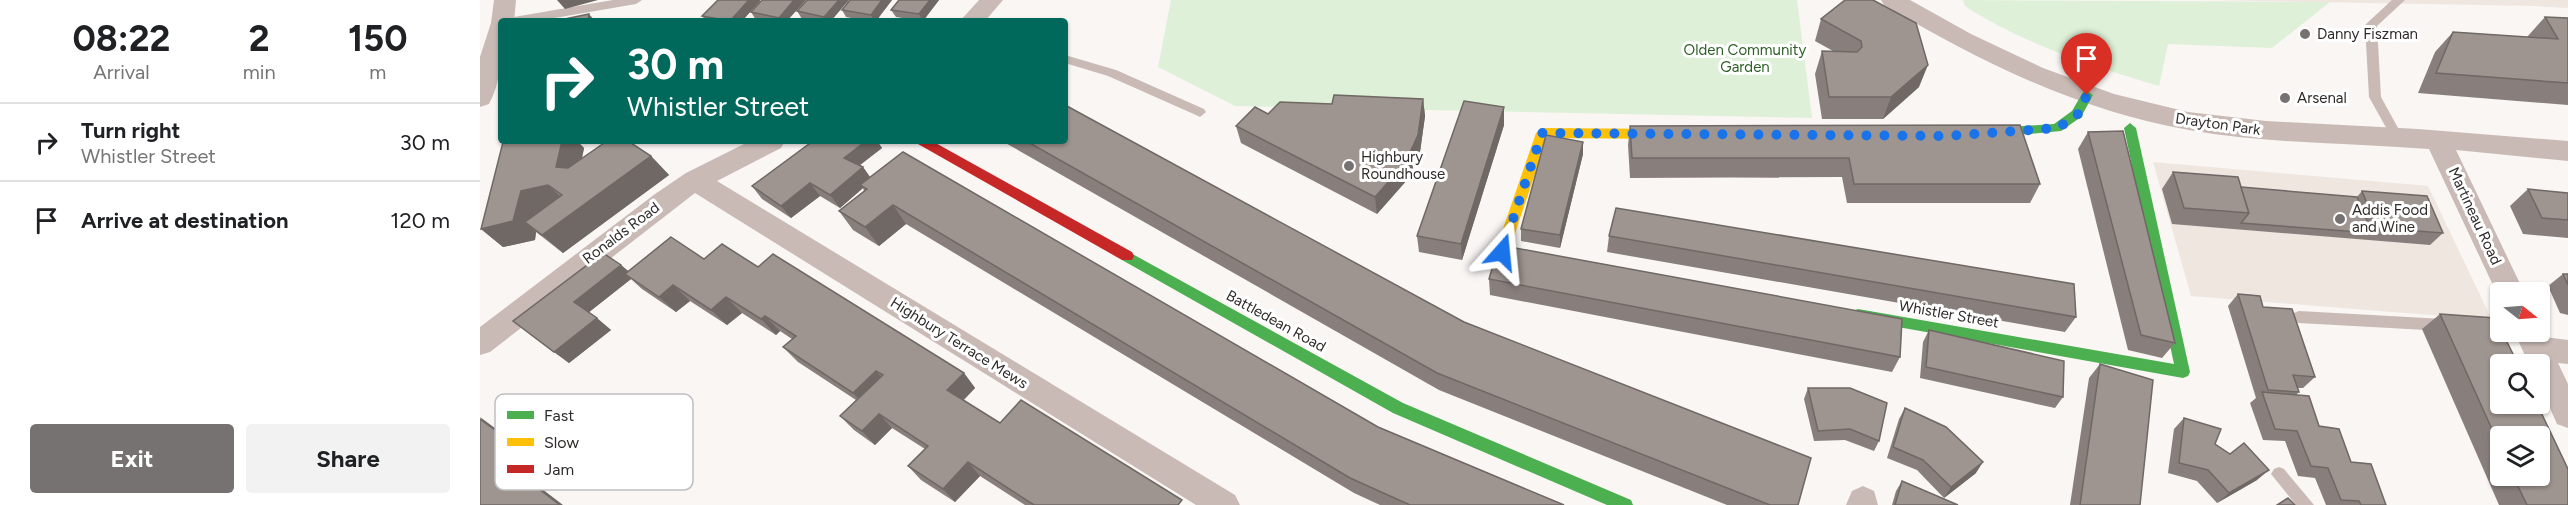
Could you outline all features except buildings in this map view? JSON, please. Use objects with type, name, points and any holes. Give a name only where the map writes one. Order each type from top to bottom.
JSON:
[{"type":"street","points":[[502,18],[505,0]]},
{"type":"street","points":[[975,18],[992,0]]},
{"type":"street","name":"Drayton Park","points":[[1892,0],[1987,54],[2087,95],[2159,115],[2227,127],[2397,137],[2568,151]]},
{"type":"street","points":[[480,98],[498,36]]},
{"type":"street","points":[[1958,135],[2058,128],[2078,114],[2087,95]]},
{"type":"street","name":"Whistler Street","points":[[1843,312],[2183,372],[2131,142],[2130,128]]},
{"type":"street","points":[[1549,261],[1502,252],[1542,133],[1685,134]]},
{"type":"street","name":"Martineau Road","points":[[2438,140],[2505,282]]},
{"type":"street","name":"Ronalds Road","points":[[482,341],[694,180],[766,144]]},
{"type":"street","name":"Battledean Road","points":[[927,144],[1398,408],[1625,505]]},
{"type":"street","name":"Highbury Terrace Mews","points":[[694,180],[1224,505]]},
{"type":"street","points":[[2534,342],[2568,415]]},
{"type":"street","points":[[2539,342],[2568,352]]},
{"type":"lane","points":[[531,18],[636,0]]},
{"type":"lane","points":[[2397,137],[2375,97],[2371,26],[2399,0]]},
{"type":"lane","points":[[1068,60],[1112,73],[1200,112]]},
{"type":"lane","points":[[2299,317],[2453,326]]},
{"type":"lane","points":[[2278,474],[2306,505]]},
{"type":"shaded area","points":[[2212,0],[2568,0],[2568,8],[2533,6]]},
{"type":"shaded area","points":[[2153,162],[2428,186],[2490,320],[2191,296]]},
{"type":"green space","name":"Olden Community Garden","points":[[1171,0],[1797,0],[1812,118],[1235,106],[1158,67]]},
{"type":"green space","points":[[1963,0],[2330,2],[2272,48],[2168,44],[2159,86],[2034,43],[1987,20],[1965,6]]},
{"type":"traffic: fast","points":[[1977,134],[2057,128],[2077,114],[2087,95]]},
{"type":"traffic: fast","points":[[1858,315],[2183,372],[2130,128]]},
{"type":"traffic: fast","points":[[1127,256],[1398,408],[1625,505]]},
{"type":"traffic: slow","points":[[1538,259],[1502,252],[1542,133],[1673,134]]},
{"type":"traffic: jam","points":[[927,144],[1127,256]]},
{"type":"place","name":"Danny Fiszman","points":[[2305,34]]},
{"type":"place","name":"Arsenal","points":[[2285,98]]},
{"type":"place","name":"Highbury Roundhouse","points":[[1349,166]]},
{"type":"place","name":"Addis Food and Wine","points":[[2340,219]]},
{"type":"route","points":[[1502,252],[1542,133],[1947,136],[2058,128],[2078,114],[2087,95]]}]
